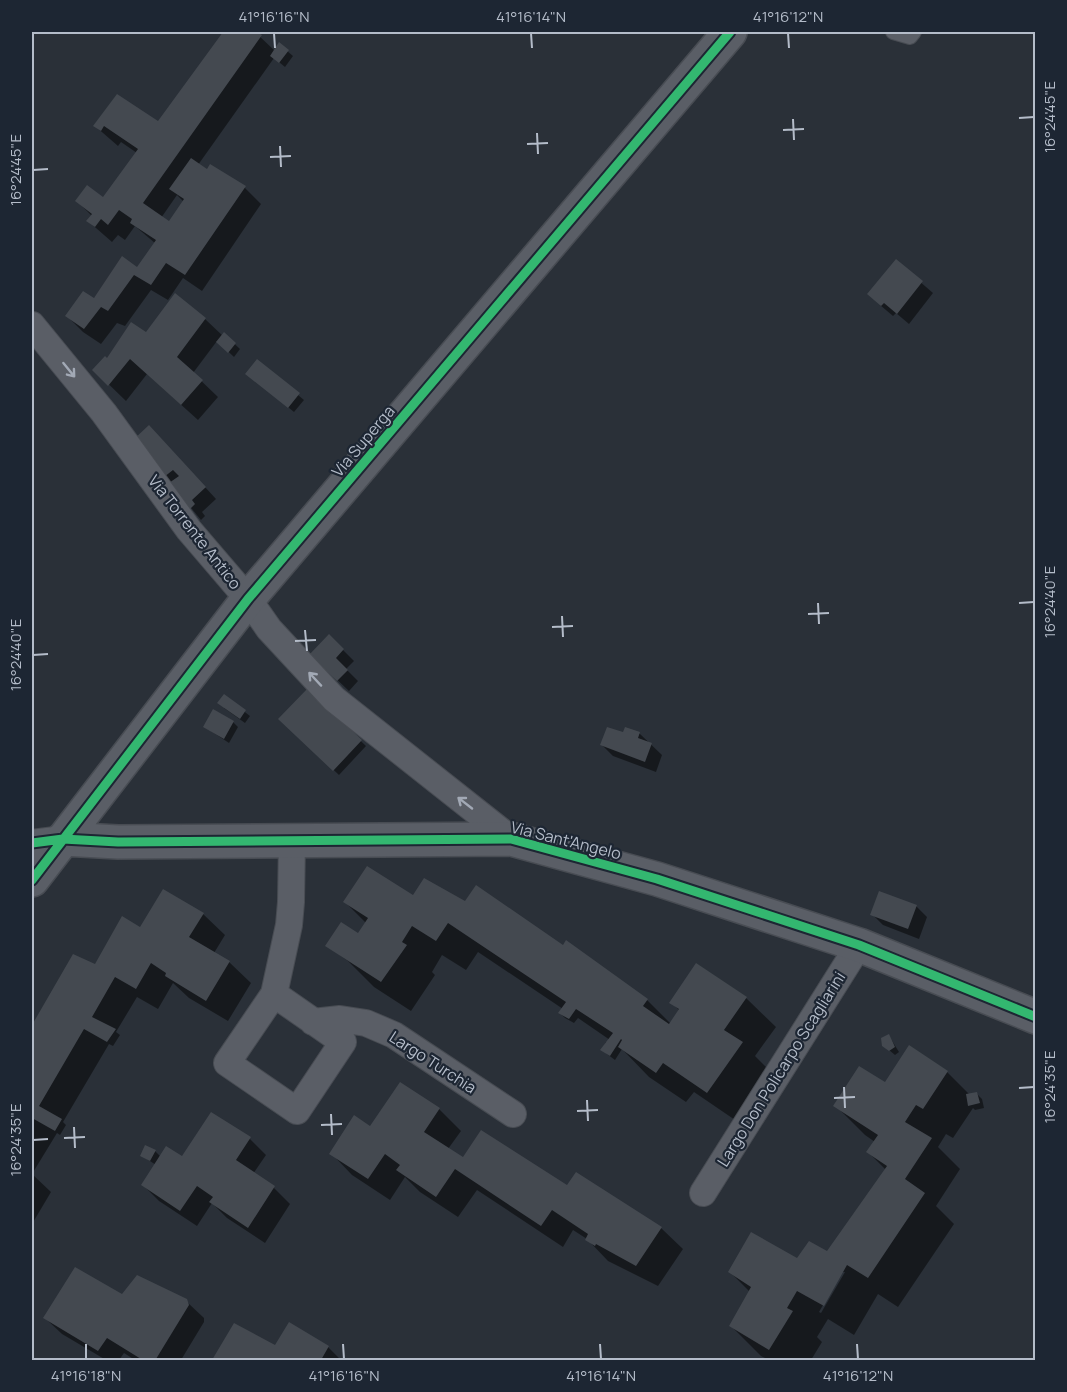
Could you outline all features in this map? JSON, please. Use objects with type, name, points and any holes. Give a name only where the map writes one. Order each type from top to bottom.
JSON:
[{"type":"street","name":"Via Superga","points":[[32,880],[47,841],[248,599],[730,32]]},
{"type":"street","name":"Via Torrente Antico","points":[[32,325],[104,413],[189,530],[248,599],[269,629],[334,699],[511,840]]},
{"type":"street","name":"Via Sant'Angelo","points":[[47,841],[511,840],[657,879],[859,945],[1035,1017]]},
{"type":"street","points":[[274,994],[343,1042],[297,1111],[227,1063],[274,994],[289,925],[292,841]]},
{"type":"street","name":"Largo Don Policarpo Scagliarini","points":[[702,1193],[859,945]]},
{"type":"street","name":"Largo Turchia","points":[[314,1022],[340,1019],[366,1023],[394,1035],[513,1114]]},
{"type":"lane","points":[[892,32],[910,37],[914,32]]},
{"type":"building","points":[[223,32],[257,32],[262,35],[143,203],[169,221],[184,199],[169,189],[191,158],[207,169],[210,164],[246,186],[185,275],[166,263],[151,285],[134,275],[108,311],[101,307],[84,329],[65,316],[83,291],[94,298],[122,256],[137,267],[156,240],[130,223],[132,219],[119,210],[108,225],[101,219],[95,227],[86,221],[92,214],[75,201],[87,185],[103,197],[138,149],[104,126],[101,131],[93,126],[117,94],[158,121]]},
{"type":"building","points":[[279,42],[289,50],[279,63],[270,56]]},
{"type":"building","points":[[896,259],[923,281],[897,314],[884,303],[881,306],[867,294]]},
{"type":"building","points":[[175,293],[206,318],[177,357],[203,380],[181,405],[130,359],[108,386],[92,370],[105,356],[107,358],[131,322],[146,332]]},
{"type":"building","points":[[224,332],[236,343],[228,353],[216,342]]},
{"type":"building","points":[[257,359],[300,393],[288,408],[245,374]]},
{"type":"building","points":[[149,425],[206,487],[192,500],[195,504],[189,510],[169,483],[179,476],[173,470],[164,477],[133,440]]},
{"type":"building","points":[[329,634],[344,649],[336,658],[348,670],[337,681],[309,655]]},
{"type":"building","points":[[308,688],[362,740],[333,771],[278,719]]},
{"type":"building","points":[[224,694],[246,710],[240,719],[217,703]]},
{"type":"building","points":[[213,709],[234,721],[224,739],[203,727]]},
{"type":"building","points":[[607,727],[623,732],[625,727],[640,732],[638,738],[652,743],[645,762],[600,745]]},
{"type":"building","points":[[367,866],[413,895],[424,878],[465,901],[476,885],[563,945],[566,940],[648,999],[643,1006],[669,1024],[679,1009],[669,1003],[696,963],[747,997],[724,1030],[743,1042],[707,1093],[663,1063],[656,1073],[618,1047],[621,1039],[610,1056],[600,1050],[613,1033],[576,1009],[569,1019],[558,1013],[566,1002],[448,923],[436,941],[412,926],[402,942],[407,945],[381,982],[325,946],[341,922],[358,933],[368,918],[343,902]]},
{"type":"building","points":[[163,889],[204,913],[189,937],[230,961],[206,1001],[165,976],[166,973],[151,963],[136,989],[115,977],[92,1017],[116,1029],[107,1042],[84,1029],[39,1106],[62,1119],[55,1131],[32,1118],[32,1025],[73,954],[95,964],[122,916],[140,927]]},
{"type":"building","points":[[879,891],[917,905],[908,929],[870,915]]},
{"type":"building","points":[[889,1034],[895,1047],[889,1051],[882,1046],[881,1038]]},
{"type":"building","points":[[909,1045],[948,1071],[923,1109],[916,1105],[905,1122],[932,1138],[905,1179],[925,1193],[868,1278],[847,1265],[824,1306],[797,1291],[787,1308],[793,1311],[769,1350],[729,1326],[751,1287],[728,1272],[751,1232],[797,1258],[809,1241],[827,1251],[887,1166],[866,1152],[878,1135],[833,1106],[859,1066],[885,1082]]},
{"type":"building","points":[[400,1082],[440,1108],[424,1132],[463,1157],[481,1130],[567,1185],[576,1172],[662,1227],[636,1266],[585,1240],[588,1234],[552,1210],[541,1226],[455,1169],[436,1197],[396,1170],[400,1165],[385,1154],[368,1179],[329,1154],[354,1115],[370,1126]]},
{"type":"building","points":[[977,1092],[980,1103],[968,1106],[966,1094]]},
{"type":"building","points":[[211,1112],[251,1137],[236,1160],[275,1186],[248,1228],[209,1202],[213,1197],[197,1186],[180,1211],[141,1185],[166,1146],[182,1156]]},
{"type":"building","points":[[145,1145],[156,1150],[150,1161],[140,1156]]},
{"type":"building","points":[[75,1267],[122,1294],[137,1275],[187,1299],[189,1305],[156,1359],[141,1359],[107,1338],[98,1351],[43,1318]]},
{"type":"building","points":[[289,1322],[329,1346],[321,1360],[212,1360],[234,1323],[275,1345]]},
{"type":"cycle path","points":[[32,880],[248,599],[730,32]]},
{"type":"cycle path","points":[[32,843],[63,839],[118,842],[511,839],[657,879],[859,945],[1036,1017]]}]
